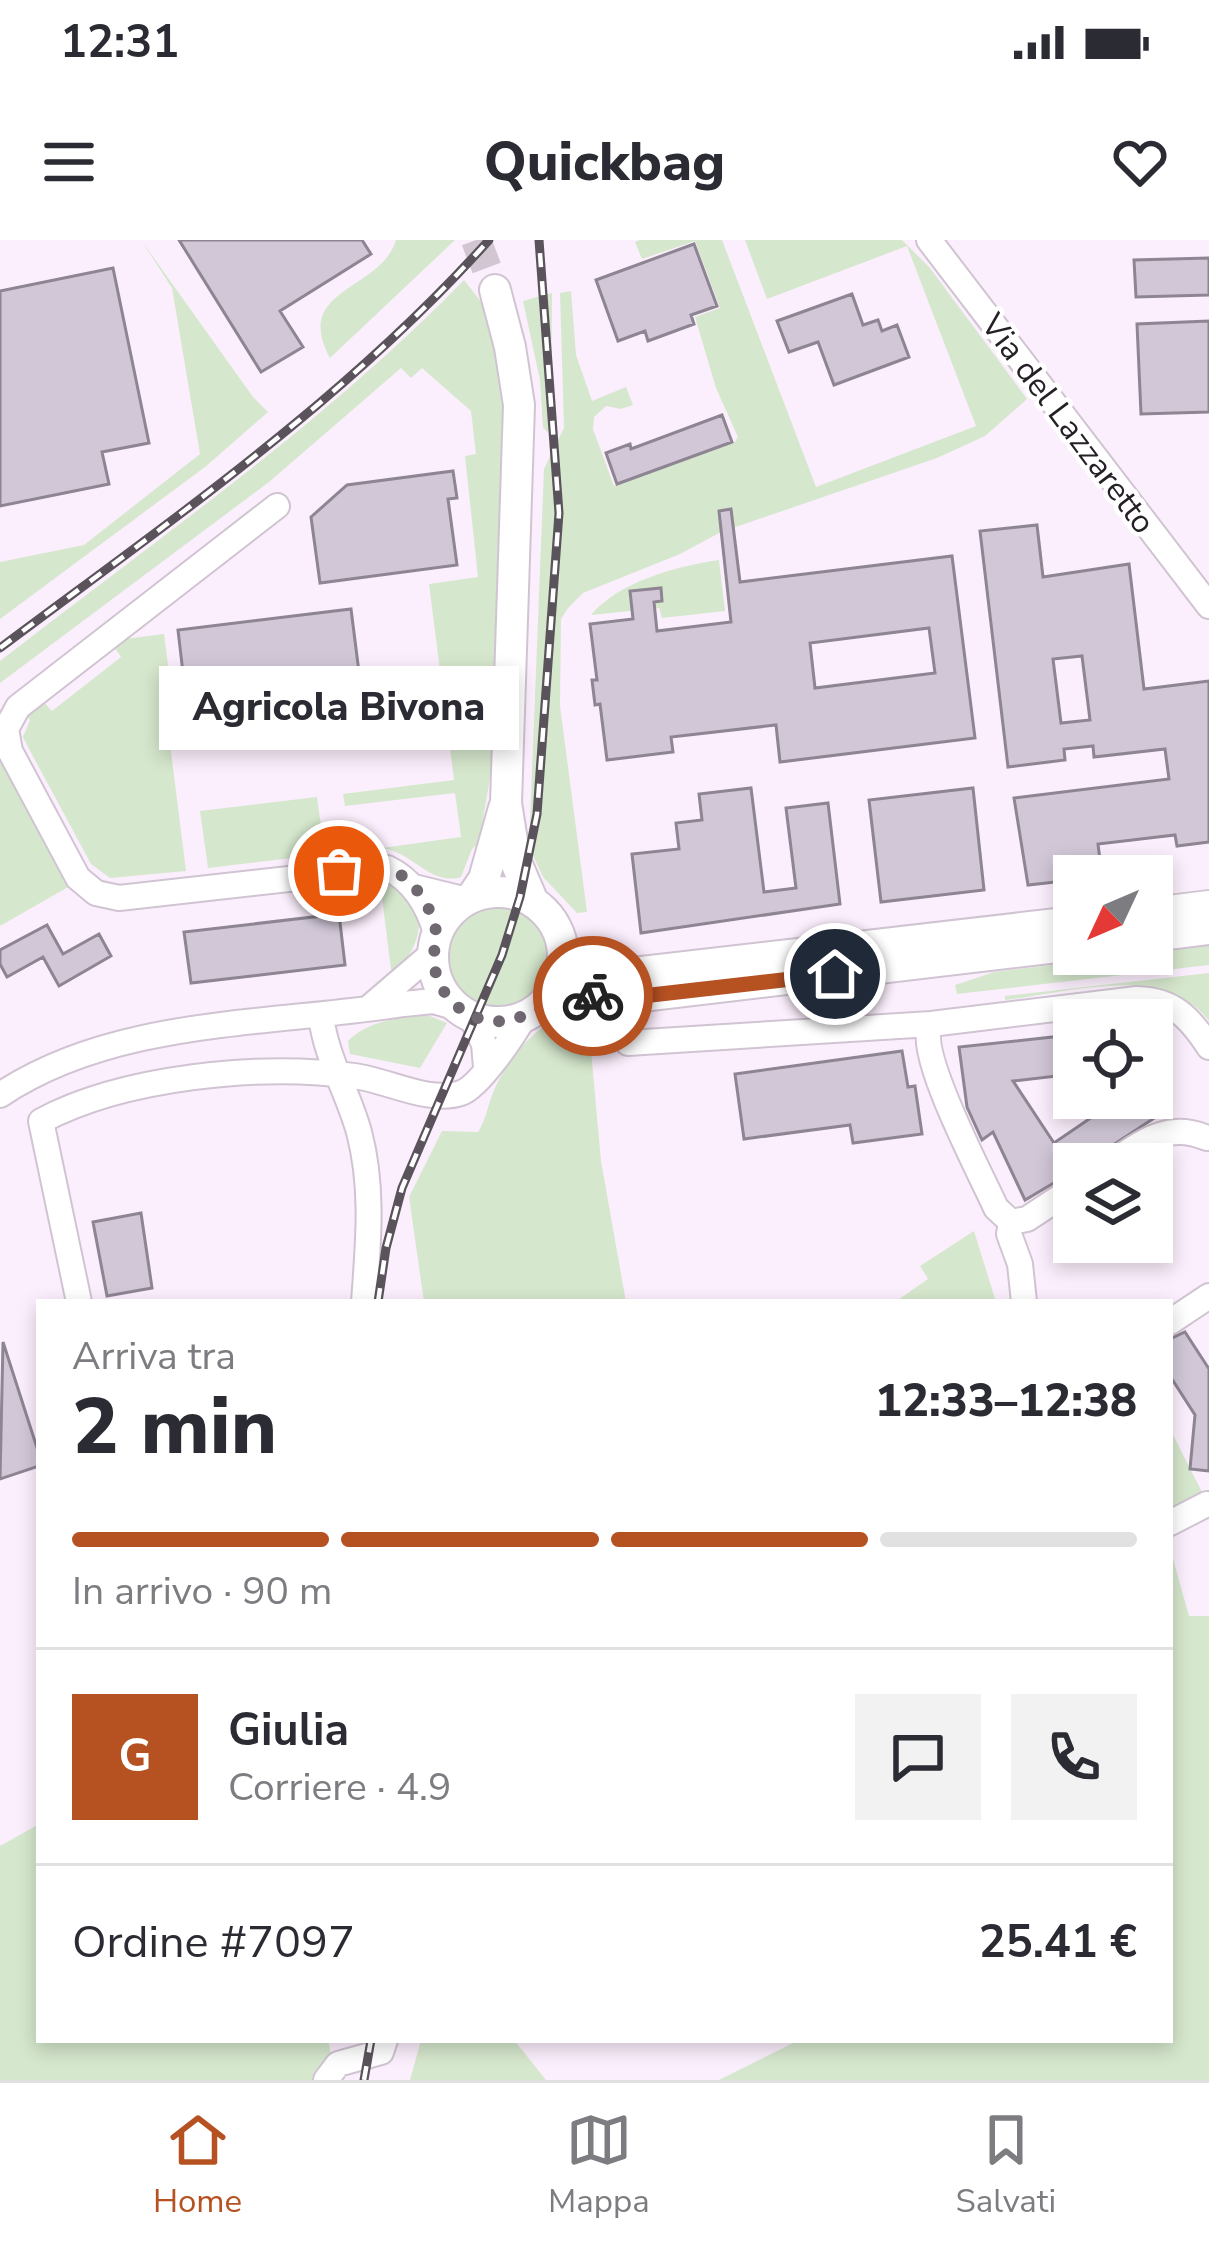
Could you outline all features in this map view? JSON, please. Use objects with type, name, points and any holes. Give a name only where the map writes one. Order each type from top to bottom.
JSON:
[{"type":"main road","points":[[495,290],[519,405],[506,803],[515,860],[533,902],[554,925],[562,947],[557,983],[532,1011]]},
{"type":"main road","points":[[506,803],[484,879],[470,899],[448,915],[435,944],[439,982],[464,1012],[499,1022],[577,996],[625,998],[1053,947]]},
{"type":"main road","points":[[470,899],[508,893],[533,902]]},
{"type":"main road","points":[[1173,910],[1209,906]]},
{"type":"main road","points":[[562,947],[592,971],[616,975],[1053,924]]},
{"type":"main road","points":[[1173,933],[1209,929]]},
{"type":"street","name":"Via del Lazzaretto","points":[[928,240],[1209,606]]},
{"type":"street","points":[[277,506],[24,702],[9,721],[6,742],[72,868],[96,893],[119,898],[375,867],[394,871],[415,887],[432,918],[435,944],[393,991],[363,1010]]},
{"type":"street","points":[[415,887],[470,899]]},
{"type":"street","points":[[628,1043],[931,1024],[1152,999],[1187,1016],[1209,1047]]},
{"type":"street","points":[[0,1095],[61,1060],[112,1044],[433,1001],[464,1012],[484,1044],[486,1067]]},
{"type":"street","points":[[78,1299],[40,1121],[78,1103],[130,1088],[241,1074],[337,1073],[448,1096],[474,1087],[532,1011]]},
{"type":"street","points":[[322,1016],[328,1058],[351,1105],[367,1177],[364,1299]]},
{"type":"street","points":[[931,1024],[926,1039],[938,1079],[997,1208],[1010,1222],[1023,1299]]},
{"type":"street","points":[[1209,1113],[1209,1152]]},
{"type":"street","points":[[1144,1143],[1163,1131],[1184,1130],[1208,1138]]},
{"type":"street","points":[[1010,1222],[1027,1219],[1053,1202]]},
{"type":"street","points":[[1173,1320],[1209,1296]]},
{"type":"street","points":[[1173,1521],[1207,1504]]},
{"type":"street","points":[[326,2080],[338,2064],[382,2052],[384,2043]]},
{"type":"green space","points":[[141,240],[268,412],[205,467],[0,619],[0,562],[84,545],[200,454],[172,288]]},
{"type":"green space","points":[[396,240],[455,240],[330,358],[321,335],[322,317],[330,303],[387,257]]},
{"type":"green space","points":[[722,240],[816,487],[976,426],[907,246],[767,299],[745,240],[902,240],[930,268],[1027,399],[985,436],[937,458],[721,532],[583,593],[568,608],[561,619],[560,706],[587,912],[577,913],[543,877],[529,847],[544,469],[564,428],[560,293],[571,291],[576,355],[592,401],[626,387],[633,405],[606,406],[594,417],[593,429],[614,486],[734,443],[738,437],[716,388],[695,317],[720,308],[695,241],[642,259],[635,242]]},
{"type":"green space","points":[[464,280],[482,303],[490,324],[505,420],[494,754],[479,843],[461,877],[440,877],[382,848],[461,837],[455,793],[345,806],[343,794],[454,780],[429,584],[478,577],[465,456],[476,454],[471,411],[422,368],[411,378],[401,368],[269,482],[0,683],[0,661],[297,431]]},
{"type":"green space","points":[[552,293],[551,428],[547,432],[523,301]]},
{"type":"green space","points":[[719,560],[725,611],[662,618],[659,608],[591,615],[632,585],[667,571]]},
{"type":"green space","points":[[164,634],[175,719],[167,720],[186,871],[110,878],[91,864],[28,747],[23,737],[30,720],[24,713],[41,699],[52,711],[121,657],[112,644],[116,640]]},
{"type":"green space","points":[[0,756],[70,886],[0,926]]},
{"type":"green space","points":[[317,797],[325,854],[208,868],[200,811]]},
{"type":"green space","points":[[380,881],[410,900],[419,924],[412,951],[392,978]]},
{"type":"green space","points":[[499,907],[519,911],[535,922],[546,938],[550,958],[546,978],[535,994],[519,1005],[499,1009],[479,1005],[463,994],[452,978],[448,958],[452,938],[463,922],[479,911]]},
{"type":"green space","points":[[1209,946],[1209,965],[1173,969],[1173,950]]},
{"type":"green space","points":[[1053,965],[1053,975],[1122,975],[957,994],[955,985],[994,972]]},
{"type":"green space","points":[[1209,973],[1209,1021],[1190,1003],[1142,987],[1086,988],[1005,1000],[1005,996]]},
{"type":"green space","points":[[575,1012],[586,1019],[589,1028],[601,1161],[625,1299],[424,1299],[409,1197],[442,1131],[478,1132],[508,1064],[538,1031]]},
{"type":"green space","points":[[430,1016],[447,1023],[420,1068],[350,1054],[348,1041],[375,1024]]},
{"type":"green space","points":[[974,1231],[995,1299],[899,1299],[928,1279],[920,1266]]},
{"type":"green space","points":[[1173,1435],[1204,1496],[1173,1512]]},
{"type":"green space","points":[[1173,1559],[1189,1616],[1209,1616],[1209,2080],[719,2080],[793,2043],[1173,2043]]},
{"type":"green space","points":[[36,1826],[36,2043],[329,2043],[331,2054],[317,2080],[0,2080],[0,1846]]},
{"type":"green space","points":[[420,2043],[516,2043],[546,2080],[410,2080]]},
{"type":"building","points":[[179,240],[362,240],[371,254],[280,311],[303,347],[261,372]]},
{"type":"building","points":[[694,244],[717,306],[691,315],[694,324],[648,341],[645,331],[618,341],[596,280]]},
{"type":"building","points":[[1209,258],[1209,295],[1136,297],[1134,260]]},
{"type":"building","points":[[113,268],[149,443],[102,452],[109,484],[0,506],[0,291]]},
{"type":"building","points":[[852,294],[863,325],[878,320],[882,331],[897,325],[909,357],[834,385],[818,342],[789,352],[777,321]]},
{"type":"building","points":[[1209,321],[1209,412],[1141,414],[1137,324]]},
{"type":"building","points":[[722,415],[732,442],[617,484],[606,453],[630,444],[631,449]]},
{"type":"building","points":[[453,471],[457,498],[448,499],[457,565],[320,583],[311,517],[347,485]]},
{"type":"building","points":[[731,509],[740,582],[952,556],[975,738],[780,762],[776,725],[671,737],[673,752],[607,760],[600,704],[595,705],[590,624],[633,619],[630,591],[661,588],[662,601],[654,602],[657,631],[731,622],[719,511]],"holes":[[[929,628],[935,673],[815,688],[810,643]]]},
{"type":"building","points":[[1037,525],[1043,577],[1129,564],[1144,689],[1209,681],[1209,842],[1177,846],[1175,835],[1098,844],[1099,855],[1053,855],[1053,882],[1028,885],[1014,798],[1169,779],[1165,749],[1094,757],[1093,746],[1064,749],[1065,760],[1008,767],[980,531]],"holes":[[[1082,656],[1090,720],[1061,723],[1053,659]]]},
{"type":"building","points":[[351,609],[362,696],[188,716],[178,630]]},
{"type":"building","points":[[751,788],[764,892],[796,888],[786,808],[828,803],[840,904],[641,933],[632,854],[679,849],[676,823],[702,820],[699,794]]},
{"type":"building","points":[[973,788],[984,890],[881,902],[869,800]]},
{"type":"building","points":[[339,914],[345,965],[191,983],[184,932]]},
{"type":"building","points":[[47,925],[63,954],[99,934],[111,956],[59,986],[43,957],[7,977],[0,950]]},
{"type":"building","points":[[1053,1037],[1053,1076],[1013,1081],[1054,1143],[1053,1183],[1025,1200],[993,1132],[982,1140],[967,1107],[959,1047]]},
{"type":"building","points":[[902,1051],[908,1087],[915,1086],[922,1134],[853,1143],[850,1125],[744,1139],[735,1074]]},
{"type":"building","points":[[1089,1119],[1153,1119],[1116,1143],[1054,1143]]},
{"type":"building","points":[[141,1213],[152,1288],[107,1296],[93,1222]]},
{"type":"building","points":[[1185,1332],[1209,1369],[1209,1471],[1190,1469],[1195,1415],[1173,1381],[1173,1338]]},
{"type":"building","points":[[3,1342],[36,1445],[36,1467],[0,1479]]},
{"type":"tunnel","points":[[476,240],[495,290]]},
{"type":"railway","points":[[0,648],[317,405],[377,353],[489,240]]},
{"type":"railway","points":[[378,1299],[402,1188],[502,955],[537,814],[559,513],[539,240]]},
{"type":"railway","points":[[364,2080],[370,2043]]},
{"type":"way so far","points":[[339,871],[386,868],[415,887],[437,936],[434,968],[439,982],[470,1016],[513,1020],[556,1000],[593,996]]},
{"type":"place","name":"Agricola Bivona","points":[[339,871]]},
{"type":"route","points":[[593,996],[617,999],[835,974]]}]
